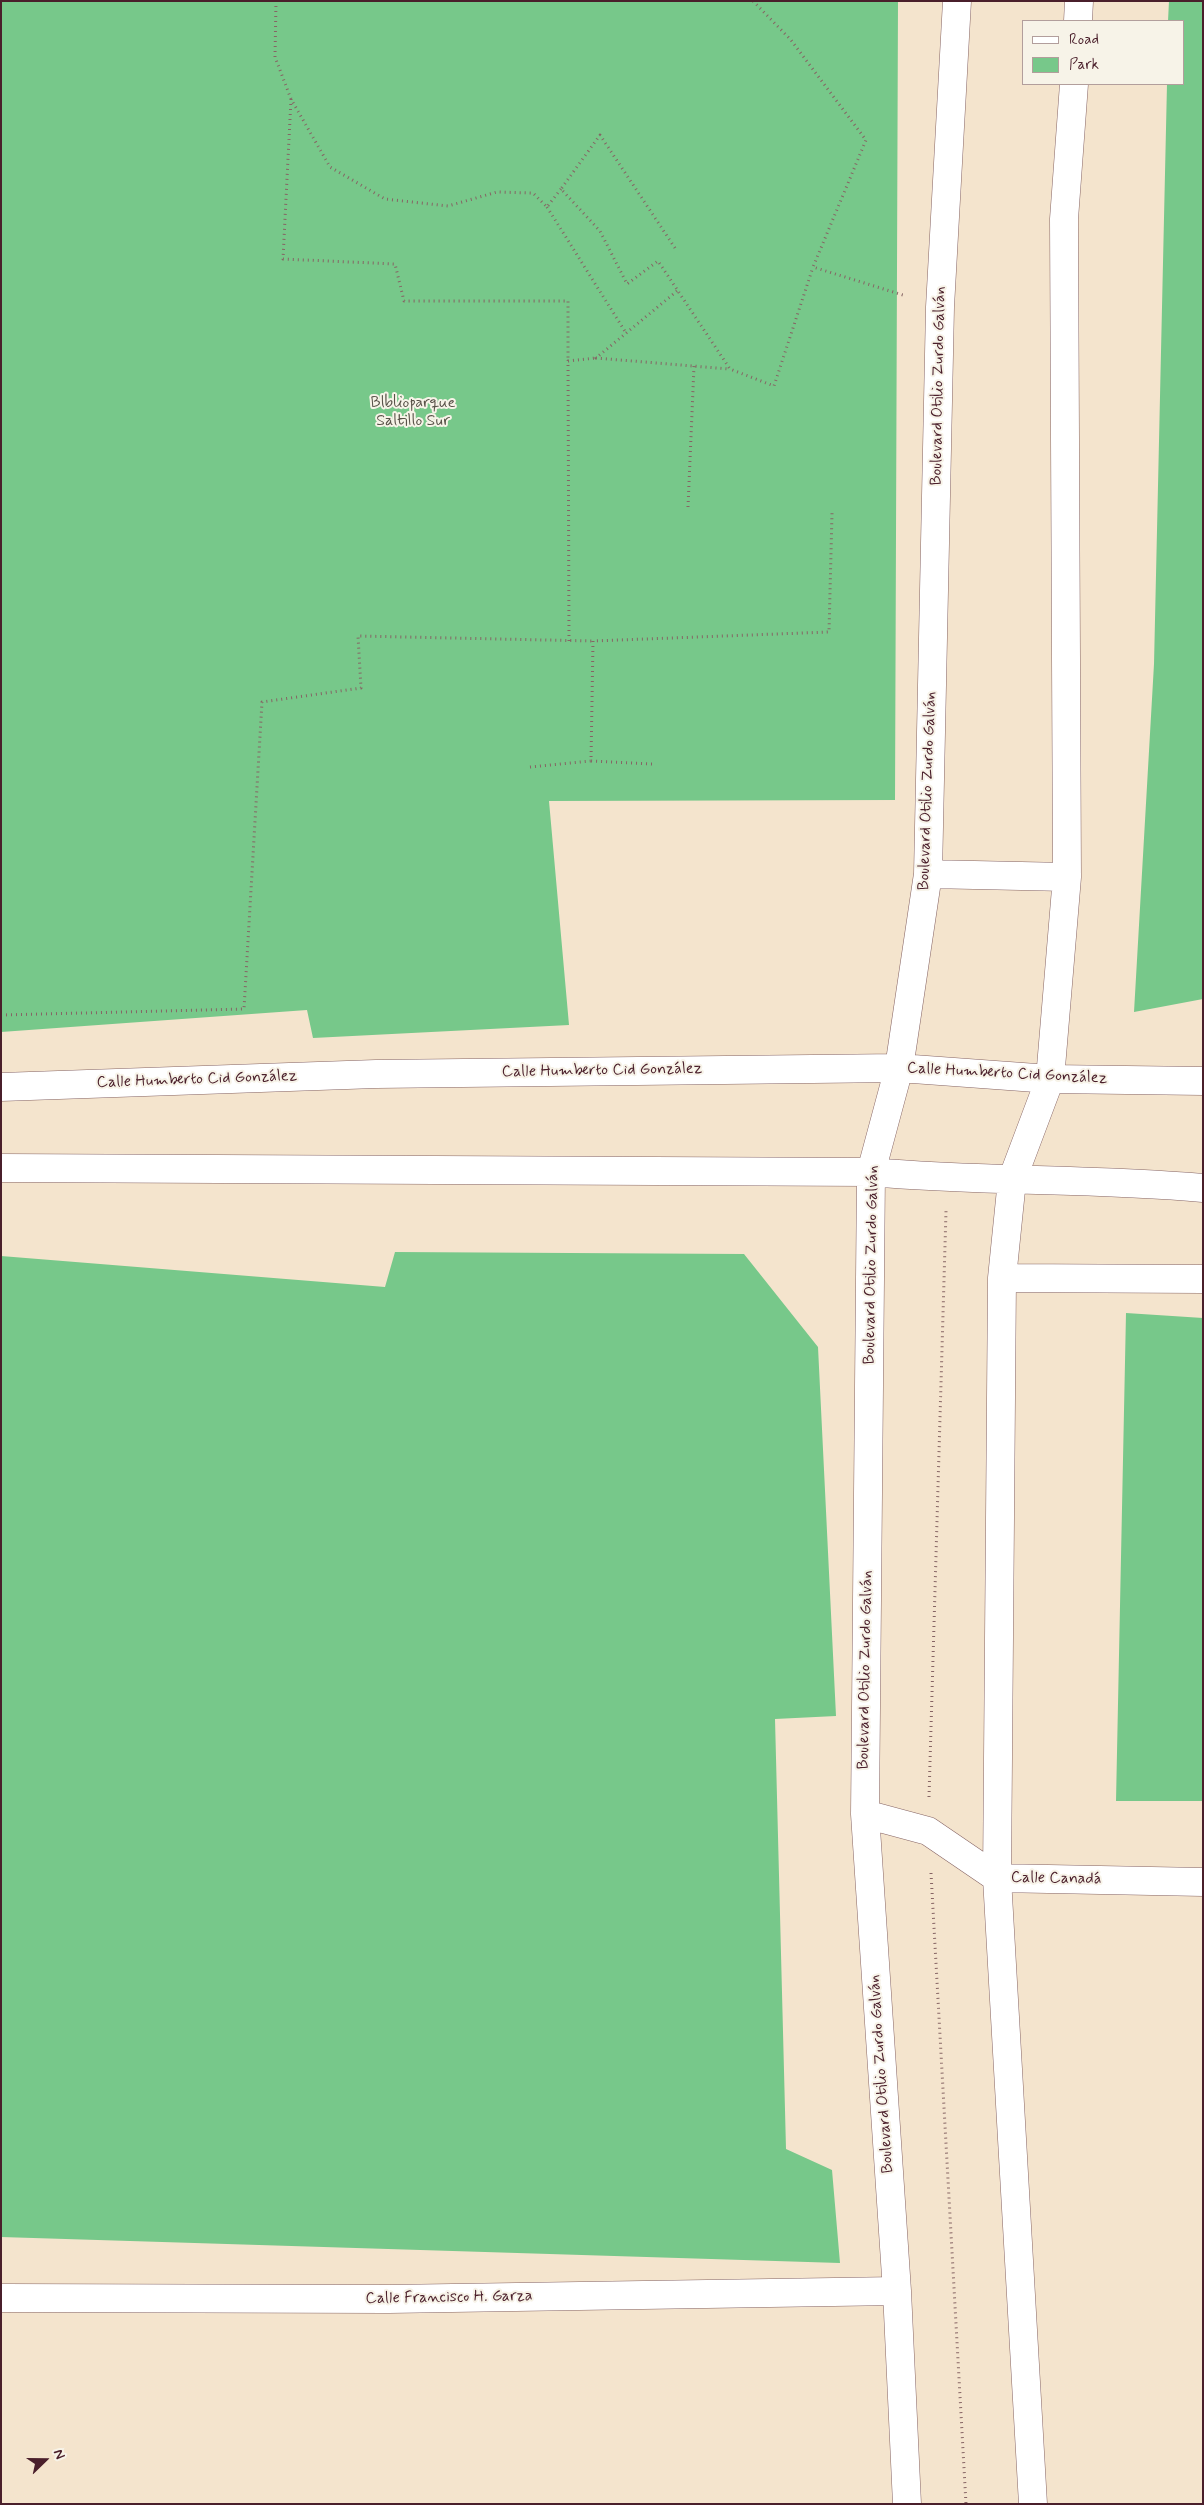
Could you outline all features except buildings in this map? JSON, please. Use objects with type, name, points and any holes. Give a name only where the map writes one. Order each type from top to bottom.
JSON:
[{"type":"street","name":"Boulevard Otilio Zurdo Galván","points":[[907,2504],[897,2291],[865,1814],[871,1172],[899,1068],[928,874],[940,307],[957,1]]},
{"type":"street","points":[[1078,20],[1079,1]]},
{"type":"street","points":[[1033,2504],[996,1878],[1002,1278],[1012,1180],[1050,1079],[1066,877],[1064,219],[1074,85]]},
{"type":"street","points":[[928,874],[1066,877]]},
{"type":"street","name":"Calle Humberto Cid González","points":[[1,1087],[376,1074],[899,1068],[1050,1079],[1203,1081]]},
{"type":"street","points":[[1,1168],[871,1172],[947,1179],[1146,1183],[1203,1188]]},
{"type":"street","points":[[1002,1278],[1203,1279]]},
{"type":"street","name":"Calle Canadá","points":[[865,1814],[928,1832],[996,1878],[1203,1882]]},
{"type":"street","name":"Calle Francisco H. Garza","points":[[1,2298],[389,2299],[897,2291]]},
{"type":"path","points":[[276,1],[275,57],[291,99],[330,167],[385,198],[448,206],[497,192],[533,193],[547,207],[626,333]]},
{"type":"path","points":[[568,361],[596,358],[730,370],[774,386],[813,267],[866,140],[791,40],[753,1]]},
{"type":"path","points":[[291,99],[283,259],[395,264],[404,301],[568,302],[569,642]]},
{"type":"path","points":[[547,207],[600,135],[675,248]]},
{"type":"path","points":[[561,189],[600,230],[627,284],[658,261],[730,370]]},
{"type":"path","points":[[813,267],[940,307]]},
{"type":"path","points":[[596,358],[677,291]]},
{"type":"path","points":[[688,507],[694,366]]},
{"type":"path","points":[[1,1015],[244,1009],[262,702],[361,688],[358,636],[593,642],[830,632],[832,514]]},
{"type":"path","points":[[591,761],[593,642]]},
{"type":"path","points":[[530,768],[591,761],[652,764]]},
{"type":"green space","name":"Blblioparque Saltillo Sur","points":[[1,1],[898,1],[895,800],[549,801],[569,1025],[313,1038],[307,1010],[1,1032]]},
{"type":"green space","points":[[1169,1],[1203,1],[1203,999],[1134,1012],[1154,664],[1167,85],[1184,85],[1184,20],[1168,20]]},
{"type":"green space","points":[[395,1252],[744,1254],[818,1347],[836,1716],[775,1719],[786,2149],[832,2170],[840,2263],[1,2237],[1,1256],[385,1287]]},
{"type":"green space","points":[[1126,1313],[1203,1318],[1203,1801],[1116,1801]]}]
